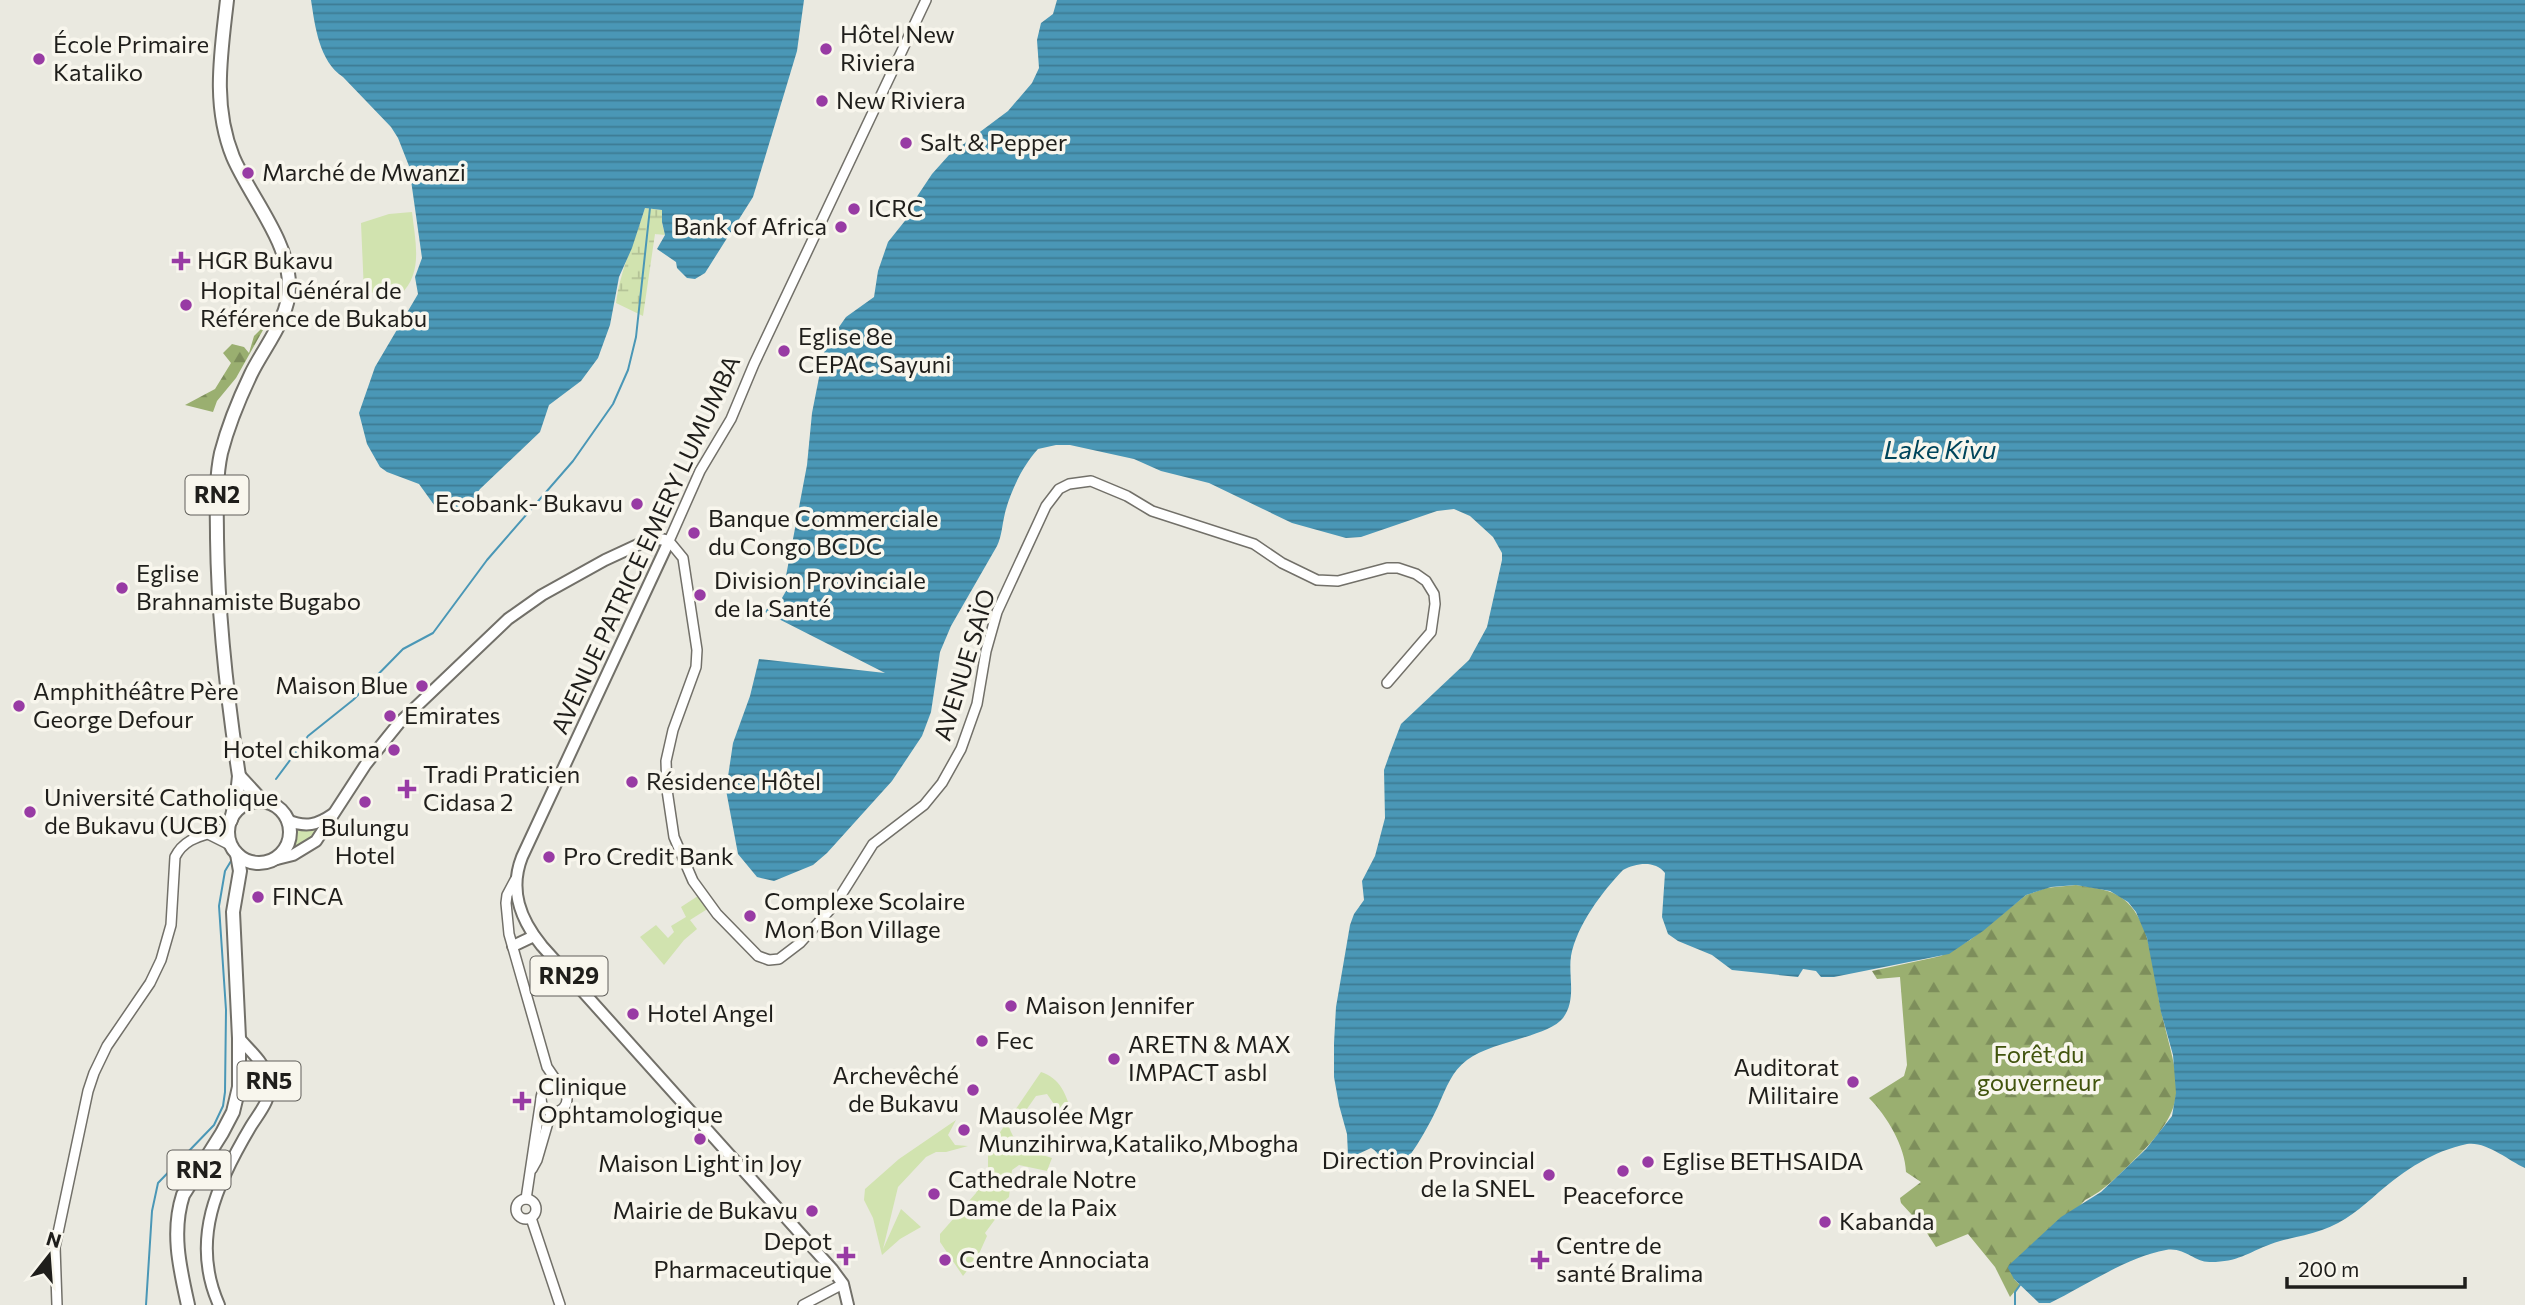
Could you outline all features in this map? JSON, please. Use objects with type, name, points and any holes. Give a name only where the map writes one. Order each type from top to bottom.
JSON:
[{"type":"highway","name":"RN2","points":[[227,0],[219,75],[222,119],[234,160],[285,261],[289,290],[274,335],[251,374],[229,426],[217,482],[220,611],[239,776],[230,823]]},
{"type":"highway","points":[[239,776],[262,802]]},
{"type":"highway","points":[[237,888],[245,872],[256,863],[273,860],[284,851],[288,843],[288,820],[275,806],[262,802],[242,807],[230,823],[234,850],[256,863]]},
{"type":"highway","name":"RN2","points":[[188,1305],[176,1237],[180,1205],[183,1195],[233,1112],[239,1087],[233,912],[240,872],[234,850]]},
{"type":"main road","points":[[273,860],[293,855],[316,841],[366,764],[398,723],[508,619],[542,595],[605,560],[646,541],[669,541]]},
{"type":"main road","name":"AVENUE PATRICE EMERY LUMUMBA","points":[[515,880],[531,837],[669,541]]},
{"type":"main road","points":[[288,820],[300,825],[314,825],[336,813]]},
{"type":"main road","name":"RN29","points":[[515,880],[524,918],[534,936],[820,1255],[843,1284],[848,1305]]},
{"type":"main road","points":[[513,946],[534,936]]},
{"type":"main road","name":"RN5","points":[[219,1305],[206,1263],[210,1214],[224,1175],[270,1094],[267,1074],[239,1038]]},
{"type":"street","name":"AVENUE PATRICE EMERY LUMUMBA","points":[[669,541],[700,471],[731,419],[926,0]]},
{"type":"street","name":"AVENUE SAÏO","points":[[669,541],[683,558],[697,650],[696,667],[673,730],[666,761],[668,801],[674,837],[685,866],[708,902],[742,941],[758,956],[769,960],[779,959],[800,943],[836,903],[873,844],[924,805],[942,783],[961,749],[977,704],[986,651],[997,612],[1045,506],[1052,496],[1069,484],[1091,481],[1127,496],[1152,511],[1254,544],[1282,563],[1317,580],[1338,581],[1387,568],[1416,573],[1426,581],[1434,594],[1431,632],[1387,683]]},
{"type":"street","points":[[57,1305],[55,1247],[94,1073],[107,1046],[150,983],[161,960],[171,925],[175,858],[180,848],[190,839],[209,835],[230,823]]},
{"type":"street","points":[[209,835],[234,850]]},
{"type":"street","points":[[515,880],[507,895],[507,921],[547,1067],[562,1089],[566,1095],[566,1104],[561,1110],[551,1112],[543,1107],[542,1096],[550,1087],[562,1089]]},
{"type":"street","points":[[526,1199],[547,1067]]},
{"type":"street","points":[[532,1169],[551,1112]]},
{"type":"street","points":[[526,1199],[532,1201],[536,1207],[531,1218],[521,1218],[515,1211],[517,1203],[526,1199]]},
{"type":"street","points":[[531,1218],[560,1305]]},
{"type":"street","points":[[803,1305],[843,1284]]},
{"type":"green space","points":[[645,208],[662,210],[665,235],[655,234],[643,316],[616,303],[624,267]]},
{"type":"green space","points":[[412,212],[416,256],[408,286],[400,295],[364,292],[361,223],[389,214]]},
{"type":"green space","points":[[267,323],[236,378],[217,401],[213,412],[185,405],[215,389],[231,363],[223,353],[232,344],[244,347],[249,353],[254,336]]},
{"type":"green space","points":[[296,827],[319,829],[303,844],[288,851],[293,842]]},
{"type":"green space","name":"Forêt du gouverneur","points":[[2076,885],[2108,891],[2124,899],[2143,926],[2176,1074],[2174,1106],[2167,1122],[2154,1139],[2112,1182],[2085,1200],[2014,1279],[2020,1285],[2010,1297],[1995,1267],[1968,1234],[1936,1247],[1923,1227],[1901,1203],[1900,1198],[1921,1182],[1906,1172],[1894,1132],[1869,1098],[1904,1076],[1907,1065],[1900,977],[1877,979],[1872,971],[1941,956],[1970,940],[2026,895],[2046,888]]},
{"type":"green space","points":[[701,894],[709,908],[690,920],[697,929],[684,940],[664,965],[640,937],[656,925],[668,938],[674,932],[671,926],[686,917],[681,907]]},
{"type":"green space","points":[[1041,1072],[1053,1078],[1062,1088],[1071,1113],[1056,1107],[1047,1094],[1036,1096],[1017,1123],[1011,1123],[1009,1127],[1012,1134],[1020,1144],[1052,1158],[1047,1171],[1019,1165],[1012,1170],[1009,1197],[1002,1203],[999,1214],[985,1233],[987,1236],[978,1256],[963,1276],[940,1242],[940,1234],[976,1193],[988,1167],[988,1150]]},
{"type":"green space","points":[[956,1120],[948,1135],[955,1145],[968,1146],[936,1152],[926,1157],[898,1187],[883,1249],[901,1209],[921,1227],[900,1239],[882,1255],[873,1218],[864,1200],[865,1189],[899,1159]]},
{"type":"water","points":[[311,0],[804,0],[797,51],[753,197],[705,273],[695,279],[687,278],[677,268],[676,262],[657,249],[665,235],[662,210],[645,208],[619,277],[610,325],[598,358],[581,381],[549,405],[540,432],[480,489],[470,503],[458,511],[448,513],[437,509],[419,484],[380,467],[367,444],[359,413],[375,367],[418,294],[415,277],[422,258],[409,166],[398,138],[391,127],[328,62],[314,21]]},
{"type":"water","name":"Lake Kivu","points":[[1057,0],[2525,0],[2525,1168],[2482,1145],[2467,1144],[2455,1147],[2431,1156],[2409,1169],[2352,1214],[2322,1230],[2220,1262],[2205,1262],[2179,1251],[2166,1250],[2121,1265],[2050,1303],[2039,1303],[2014,1279],[2009,1265],[2061,1217],[2101,1192],[2146,1149],[2172,1116],[2176,1093],[2173,1055],[2161,1012],[2147,938],[2136,912],[2128,902],[2110,891],[2076,885],[2051,887],[2026,895],[1983,931],[1949,954],[1834,977],[1821,977],[1816,971],[1803,969],[1798,977],[1732,970],[1712,955],[1668,934],[1662,917],[1665,873],[1651,864],[1623,870],[1585,921],[1571,956],[1570,1003],[1563,1018],[1545,1030],[1490,1048],[1462,1064],[1450,1080],[1420,1140],[1396,1171],[1371,1148],[1356,1155],[1348,1155],[1347,1134],[1334,1077],[1336,1007],[1350,925],[1364,900],[1362,881],[1375,856],[1385,818],[1384,770],[1401,724],[1469,660],[1487,627],[1502,553],[1493,537],[1470,516],[1454,509],[1437,511],[1361,537],[1346,538],[1292,523],[1209,483],[1161,471],[1134,459],[1070,445],[1038,449],[1018,479],[1007,505],[997,546],[951,626],[940,652],[931,712],[922,736],[892,781],[813,865],[774,881],[757,877],[738,854],[726,790],[733,743],[750,696],[759,659],[885,673],[765,612],[772,601],[782,598],[786,591],[786,576],[807,465],[812,413],[825,347],[846,317],[874,297],[878,271],[888,242],[908,217],[914,201],[932,174],[949,155],[1008,111],[1032,83],[1039,68],[1037,40],[1041,23],[1053,14]]},
{"type":"waterway","points":[[276,779],[308,736],[353,700],[403,649],[433,633],[487,560],[573,461],[613,404],[628,370],[636,337],[650,208]]},
{"type":"waterway","points":[[146,1305],[152,1211],[158,1183],[214,1125],[223,1106],[226,1010],[219,906],[225,871],[231,861]]},
{"type":"waterway","points":[[2015,1305],[2015,1292],[2020,1285]]},
{"type":"place","name":"Hôtel New Riviera","points":[[826,49]]},
{"type":"place","name":"École Primaire Kataliko","points":[[39,59]]},
{"type":"place","name":"New Riviera","points":[[822,101]]},
{"type":"place","name":"Salt & Pepper","points":[[906,143]]},
{"type":"place","name":"Marché de Mwanzi","points":[[248,173]]},
{"type":"place","name":"ICRC","points":[[854,209]]},
{"type":"place","name":"Bank of Africa","points":[[841,227]]},
{"type":"place","name":"HGR Bukavu","points":[[181,261]]},
{"type":"place","name":"Hopital Général de Référence de Bukabu","points":[[186,305]]},
{"type":"place","name":"Eglise 8e CEPAC Sayuni","points":[[784,351]]},
{"type":"place","name":"Ecobank- Bukavu","points":[[637,504]]},
{"type":"place","name":"Banque Commerciale du Congo BCDC","points":[[694,533]]},
{"type":"place","name":"Eglise Brahnamiste Bugabo","points":[[122,588]]},
{"type":"place","name":"Division Provinciale de la Santé","points":[[700,595]]},
{"type":"place","name":"Maison Blue","points":[[422,686]]},
{"type":"place","name":"Amphithéâtre Père George Defour","points":[[19,706]]},
{"type":"place","name":"Emirates","points":[[390,716]]},
{"type":"place","name":"Hotel chikoma","points":[[394,750]]},
{"type":"place","name":"Résidence Hôtel","points":[[632,782]]},
{"type":"place","name":"Tradi Praticien Cidasa 2","points":[[407,789]]},
{"type":"place","name":"Bulungu Hotel","points":[[365,802]]},
{"type":"place","name":"Université Catholique de Bukavu (UCB)","points":[[30,812]]},
{"type":"place","name":"Pro Credit Bank","points":[[549,857]]},
{"type":"place","name":"FINCA","points":[[258,897]]},
{"type":"place","name":"Complexe Scolaire Mon Bon Village","points":[[750,916]]},
{"type":"place","name":"Maison Jennifer","points":[[1011,1006]]},
{"type":"place","name":"Hotel Angel","points":[[633,1014]]},
{"type":"place","name":"Fec","points":[[982,1041]]},
{"type":"place","name":"ARETN & MAX IMPACT asbl","points":[[1114,1059]]},
{"type":"place","name":"Auditorat Militaire","points":[[1853,1082]]},
{"type":"place","name":"Archevêché de Bukavu","points":[[973,1090]]},
{"type":"place","name":"Clinique Ophtamologique","points":[[522,1101]]},
{"type":"place","name":"Mausolée Mgr Munzihirwa,Kataliko,Mbogha","points":[[964,1130]]},
{"type":"place","name":"Maison Light in Joy","points":[[700,1139]]},
{"type":"place","name":"Eglise BETHSAIDA","points":[[1648,1162]]},
{"type":"place","name":"Peaceforce","points":[[1623,1171]]},
{"type":"place","name":"Direction Provincial de la SNEL","points":[[1549,1175]]},
{"type":"place","name":"Cathedrale Notre Dame de la Paix","points":[[934,1194]]},
{"type":"place","name":"Mairie de Bukavu","points":[[812,1211]]},
{"type":"place","name":"Kabanda","points":[[1825,1222]]},
{"type":"place","name":"Depot Pharmaceutique","points":[[846,1256]]},
{"type":"place","name":"Centre Annociata","points":[[945,1260]]},
{"type":"place","name":"Centre de santé Bralima","points":[[1540,1260]]}]
